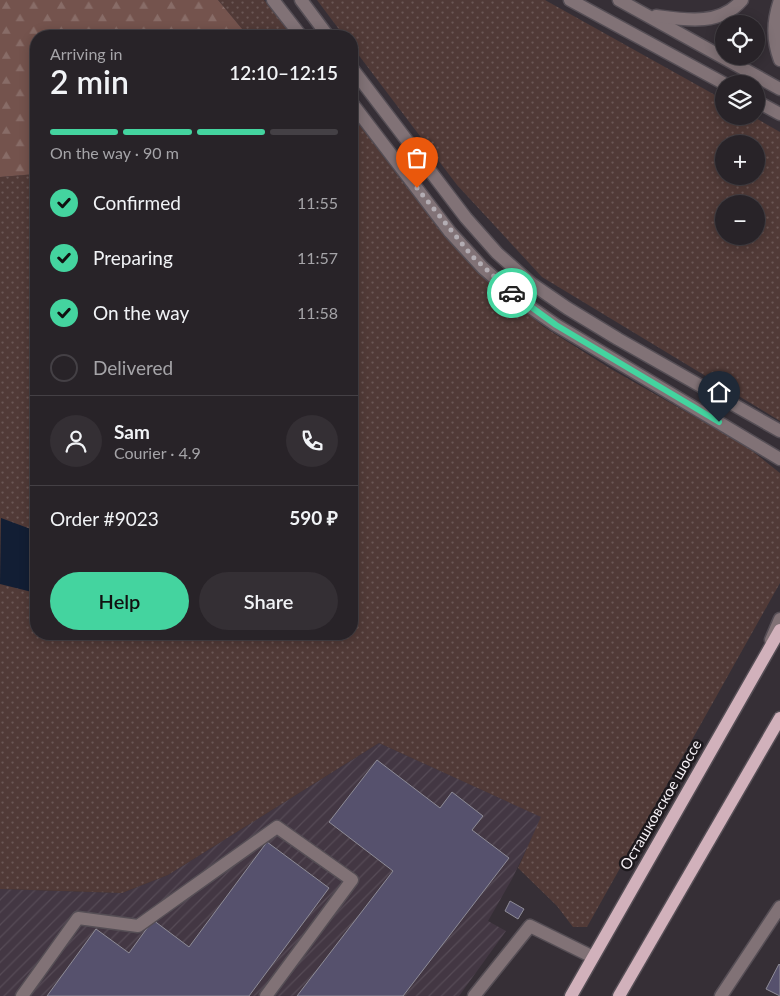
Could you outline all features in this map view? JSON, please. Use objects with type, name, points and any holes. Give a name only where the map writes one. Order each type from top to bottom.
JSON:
[{"type":"main road","name":"Осташковское шоссе","points":[[571,996],[780,630]]},
{"type":"main road","points":[[619,996],[780,718]]},
{"type":"street","points":[[273,0],[296,30]]},
{"type":"street","points":[[301,0],[324,30]]},
{"type":"street","points":[[570,0],[715,79]]},
{"type":"street","points":[[619,0],[780,89]]},
{"type":"street","points":[[648,15],[694,21],[720,16],[742,0]]},
{"type":"street","points":[[780,0],[774,20],[774,40],[780,60]]},
{"type":"street","points":[[358,76],[466,218],[497,253],[532,284],[618,339],[780,431]]},
{"type":"street","points":[[765,106],[780,114]]},
{"type":"street","points":[[358,111],[450,232],[483,268],[520,300],[563,330],[780,458]]},
{"type":"street","points":[[764,658],[780,619]]},
{"type":"street","points":[[22,996],[78,918],[138,926],[277,826],[352,880],[266,996]]},
{"type":"street","points":[[721,996],[780,907]]},
{"type":"street","points":[[474,996],[530,926],[593,956]]},
{"type":"shaded area","points":[[218,0],[264,0],[288,30],[243,30]]},
{"type":"shaded area","points":[[317,0],[545,0],[715,95],[715,125],[765,125],[765,123],[780,132],[780,421],[542,277],[457,185],[358,54],[358,30],[340,30]]},
{"type":"shaded area","points":[[358,123],[471,266],[544,327],[611,369],[746,446],[780,473],[780,583],[587,927],[573,927],[557,906],[518,868],[541,817],[379,743],[168,875],[122,893],[0,889],[0,177],[30,174],[30,640],[358,640]]},
{"type":"shaded area","points":[[379,743],[542,817],[512,879],[488,921],[506,931],[459,996],[0,996],[0,889],[122,893],[168,875]]},
{"type":"green space","points":[[0,0],[218,0],[243,30],[30,30],[30,174],[0,177]]},
{"type":"water","points":[[1,518],[30,529],[30,592],[0,584]]},
{"type":"building","points":[[377,760],[440,808],[452,792],[483,816],[472,830],[509,858],[403,996],[297,996],[393,871],[329,822]]},
{"type":"building","points":[[267,842],[329,888],[249,996],[47,996],[96,929],[129,953],[153,920],[189,947]]},
{"type":"building","points":[[510,901],[524,909],[518,919],[505,911]]},
{"type":"building","points":[[780,965],[780,996],[766,989]]},
{"type":"way so far","points":[[417,188],[450,232],[483,268],[512,293]]},
{"type":"route","points":[[512,293],[556,325],[607,357],[719,422]]}]
